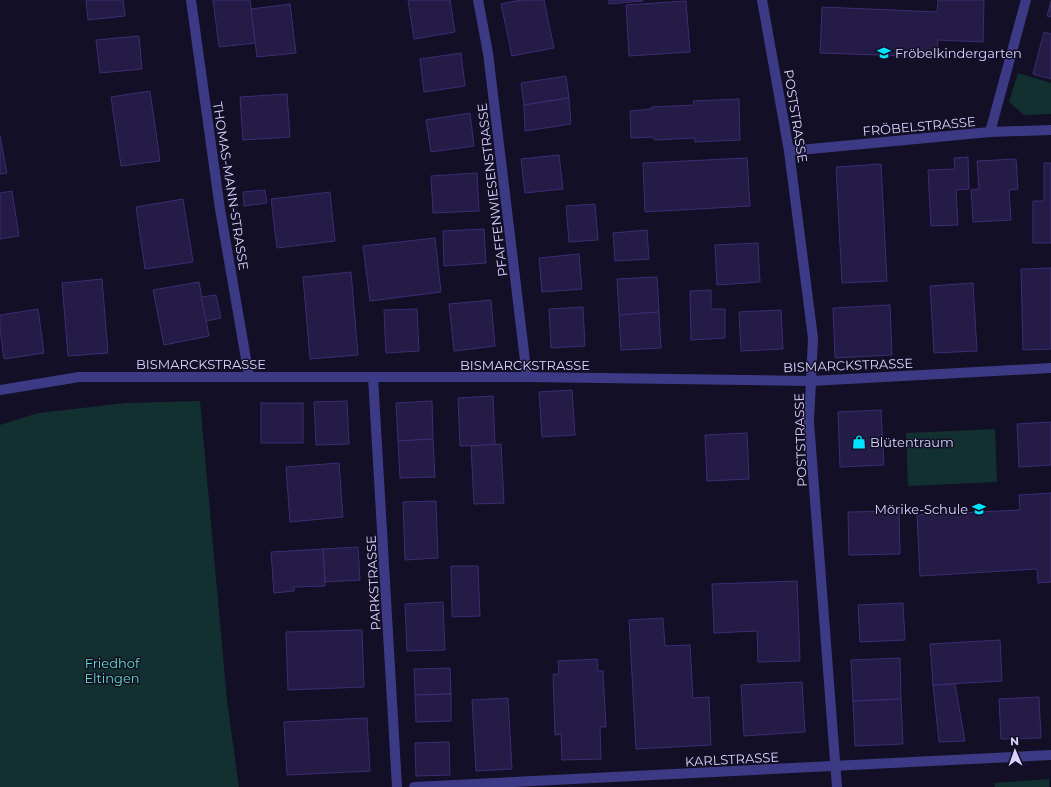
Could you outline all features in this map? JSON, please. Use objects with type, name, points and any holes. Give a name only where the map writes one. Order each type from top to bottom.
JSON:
[{"type":"street","name":"THOMAS-MANN-STRASSE","points":[[191,0],[220,209],[248,376]]},
{"type":"street","name":"PFAFFENWIESENSTRASSE","points":[[478,0],[488,53],[527,377]]},
{"type":"street","name":"POSTSTRASSE","points":[[762,0],[789,151],[813,338],[809,422],[838,787]]},
{"type":"street","points":[[990,132],[1026,0]]},
{"type":"street","name":"FRÖBELSTRASSE","points":[[789,151],[990,132],[1051,130]]},
{"type":"street","name":"BISMARCKSTRASSE","points":[[0,390],[79,377],[527,377],[811,381],[1051,368]]},
{"type":"street","name":"PARKSTRASSE","points":[[373,377],[397,787]]},
{"type":"street","name":"KARLSTRASSE","points":[[414,787],[1051,755]]},
{"type":"green space","points":[[1018,73],[1051,83],[1051,114],[1024,115],[1009,102]]},
{"type":"green space","name":"Friedhof Eltingen","points":[[200,401],[227,700],[239,787],[0,787],[0,425],[38,413],[126,403]]},
{"type":"green space","points":[[995,429],[997,482],[908,486],[906,433]]},
{"type":"green space","points":[[1049,779],[1049,787],[995,787],[994,783]]},
{"type":"building","points":[[86,0],[123,0],[125,16],[88,20]]},
{"type":"building","points":[[213,0],[250,0],[255,43],[219,47]]},
{"type":"building","points":[[408,0],[450,0],[455,32],[414,39]]},
{"type":"building","points":[[521,0],[544,0],[554,48],[512,56],[501,4]]},
{"type":"building","points":[[609,0],[643,0],[643,1],[609,4]]},
{"type":"building","points":[[938,0],[984,0],[983,42],[938,40],[937,57],[820,53],[822,7],[937,12]]},
{"type":"building","points":[[686,1],[690,52],[629,56],[626,5]]},
{"type":"building","points":[[1051,1],[1051,17],[1047,16]]},
{"type":"building","points":[[290,4],[296,53],[257,57],[251,9]]},
{"type":"building","points":[[1044,32],[1051,34],[1051,79],[1033,74]]},
{"type":"building","points":[[139,36],[142,69],[100,73],[96,40]]},
{"type":"building","points":[[461,53],[465,86],[424,92],[420,59]]},
{"type":"building","points":[[566,76],[569,98],[524,105],[521,83]]},
{"type":"building","points":[[150,91],[160,161],[121,166],[111,97]]},
{"type":"building","points":[[287,94],[290,137],[243,140],[240,97]]},
{"type":"building","points":[[569,98],[571,124],[525,131],[524,105]]},
{"type":"building","points":[[739,99],[740,140],[695,142],[695,138],[654,140],[654,137],[631,138],[630,111],[652,109],[651,107],[694,105],[693,101]]},
{"type":"building","points":[[470,113],[474,146],[431,152],[426,120]]},
{"type":"building","points":[[0,136],[7,173],[0,174]]},
{"type":"building","points":[[559,155],[563,189],[525,193],[521,159]]},
{"type":"building","points":[[968,157],[969,189],[956,190],[958,225],[931,226],[928,170],[955,169],[954,158]]},
{"type":"building","points":[[747,158],[750,206],[645,212],[643,163]]},
{"type":"building","points":[[1016,159],[1018,189],[1009,190],[1011,220],[973,222],[971,190],[979,189],[977,161]]},
{"type":"building","points":[[1044,163],[1051,163],[1051,243],[1033,243],[1033,201],[1044,201]]},
{"type":"building","points":[[881,164],[887,281],[842,283],[836,167]]},
{"type":"building","points":[[477,173],[479,211],[433,213],[431,176]]},
{"type":"building","points":[[265,190],[267,203],[244,206],[243,192]]},
{"type":"building","points":[[12,191],[19,236],[0,239],[0,193]]},
{"type":"building","points":[[330,192],[335,241],[277,248],[271,199]]},
{"type":"building","points":[[183,199],[193,262],[145,269],[136,207]]},
{"type":"building","points":[[595,204],[598,240],[569,242],[566,206]]},
{"type":"building","points":[[484,229],[486,263],[444,266],[443,231]]},
{"type":"building","points":[[647,230],[649,259],[615,261],[613,233]]},
{"type":"building","points":[[435,238],[441,292],[370,301],[363,246]]},
{"type":"building","points":[[758,243],[760,282],[717,285],[715,245]]},
{"type":"building","points":[[579,254],[582,289],[542,292],[539,258]]},
{"type":"building","points":[[1051,268],[1051,349],[1023,350],[1021,269]]},
{"type":"building","points":[[351,272],[358,355],[310,359],[303,277]]},
{"type":"building","points":[[657,277],[659,312],[619,315],[617,279]]},
{"type":"building","points":[[102,279],[108,353],[68,356],[62,283]]},
{"type":"building","points":[[199,282],[209,336],[164,345],[153,290]]},
{"type":"building","points":[[973,283],[977,351],[934,353],[930,286]]},
{"type":"building","points":[[711,290],[711,309],[725,309],[725,338],[691,340],[690,291]]},
{"type":"building","points":[[216,295],[221,318],[206,321],[201,297]]},
{"type":"building","points":[[491,300],[495,346],[454,351],[449,304]]},
{"type":"building","points":[[890,305],[892,355],[835,358],[833,308]]},
{"type":"building","points":[[583,307],[585,346],[551,348],[549,309]]},
{"type":"building","points":[[38,309],[44,353],[4,359],[0,329],[0,315]]},
{"type":"building","points":[[417,309],[419,351],[386,353],[384,310]]},
{"type":"building","points":[[781,310],[783,349],[741,351],[739,312]]},
{"type":"building","points":[[659,312],[661,348],[621,350],[619,315]]},
{"type":"building","points":[[572,390],[575,435],[542,437],[539,392]]},
{"type":"building","points":[[493,396],[495,445],[460,446],[458,398]]},
{"type":"building","points":[[347,401],[349,444],[316,445],[314,402]]},
{"type":"building","points":[[432,401],[433,439],[398,441],[396,403]]},
{"type":"building","points":[[261,403],[303,403],[303,443],[261,443]]},
{"type":"building","points":[[881,410],[884,465],[840,467],[838,412]]},
{"type":"building","points":[[1051,422],[1051,465],[1019,467],[1017,424]]},
{"type":"building","points":[[747,433],[749,479],[707,481],[705,435]]},
{"type":"building","points":[[433,439],[435,477],[400,478],[398,441]]},
{"type":"building","points":[[501,444],[504,503],[474,504],[471,446]]},
{"type":"building","points":[[339,463],[343,517],[290,522],[286,467]]},
{"type":"building","points":[[1051,493],[1051,582],[1038,583],[1037,569],[920,576],[917,515],[1020,510],[1019,495]]},
{"type":"building","points":[[436,501],[438,558],[405,560],[403,502]]},
{"type":"building","points":[[899,511],[900,554],[849,555],[848,512]]},
{"type":"building","points":[[358,547],[360,580],[325,582],[323,549]]},
{"type":"building","points":[[323,549],[325,586],[294,587],[294,591],[274,593],[271,552]]},
{"type":"building","points":[[451,566],[478,566],[480,616],[452,617]]},
{"type":"building","points":[[797,581],[800,661],[758,662],[757,631],[714,633],[712,584]]},
{"type":"building","points":[[443,602],[445,650],[407,651],[405,604]]},
{"type":"building","points":[[903,603],[905,640],[860,642],[858,605]]},
{"type":"building","points":[[663,618],[665,646],[690,645],[693,698],[709,697],[711,745],[636,749],[629,620]]},
{"type":"building","points":[[362,630],[364,687],[288,690],[286,632]]},
{"type":"building","points":[[1000,640],[1002,681],[933,685],[930,644]]},
{"type":"building","points":[[900,658],[901,699],[853,701],[851,660]]},
{"type":"building","points":[[597,659],[598,671],[603,671],[606,727],[600,727],[601,759],[562,760],[561,734],[555,735],[553,674],[559,674],[558,661]]},
{"type":"building","points":[[450,668],[451,694],[415,695],[414,669]]},
{"type":"building","points":[[802,682],[805,732],[744,736],[741,685]]},
{"type":"building","points":[[955,684],[965,741],[939,742],[933,685]]},
{"type":"building","points":[[451,694],[451,721],[416,722],[415,695]]},
{"type":"building","points":[[1039,697],[1041,738],[1001,739],[999,699]]},
{"type":"building","points":[[508,698],[512,769],[476,771],[472,700]]},
{"type":"building","points":[[901,699],[903,744],[855,746],[853,701]]},
{"type":"building","points":[[367,718],[370,771],[287,775],[284,722]]},
{"type":"building","points":[[449,742],[450,775],[416,776],[415,743]]},
{"type":"place","name":"Fröbelkindergarten","points":[[884,53]]},
{"type":"place","name":"Blütentraum","points":[[859,442]]},
{"type":"place","name":"Mörike-Schule","points":[[979,509]]}]
